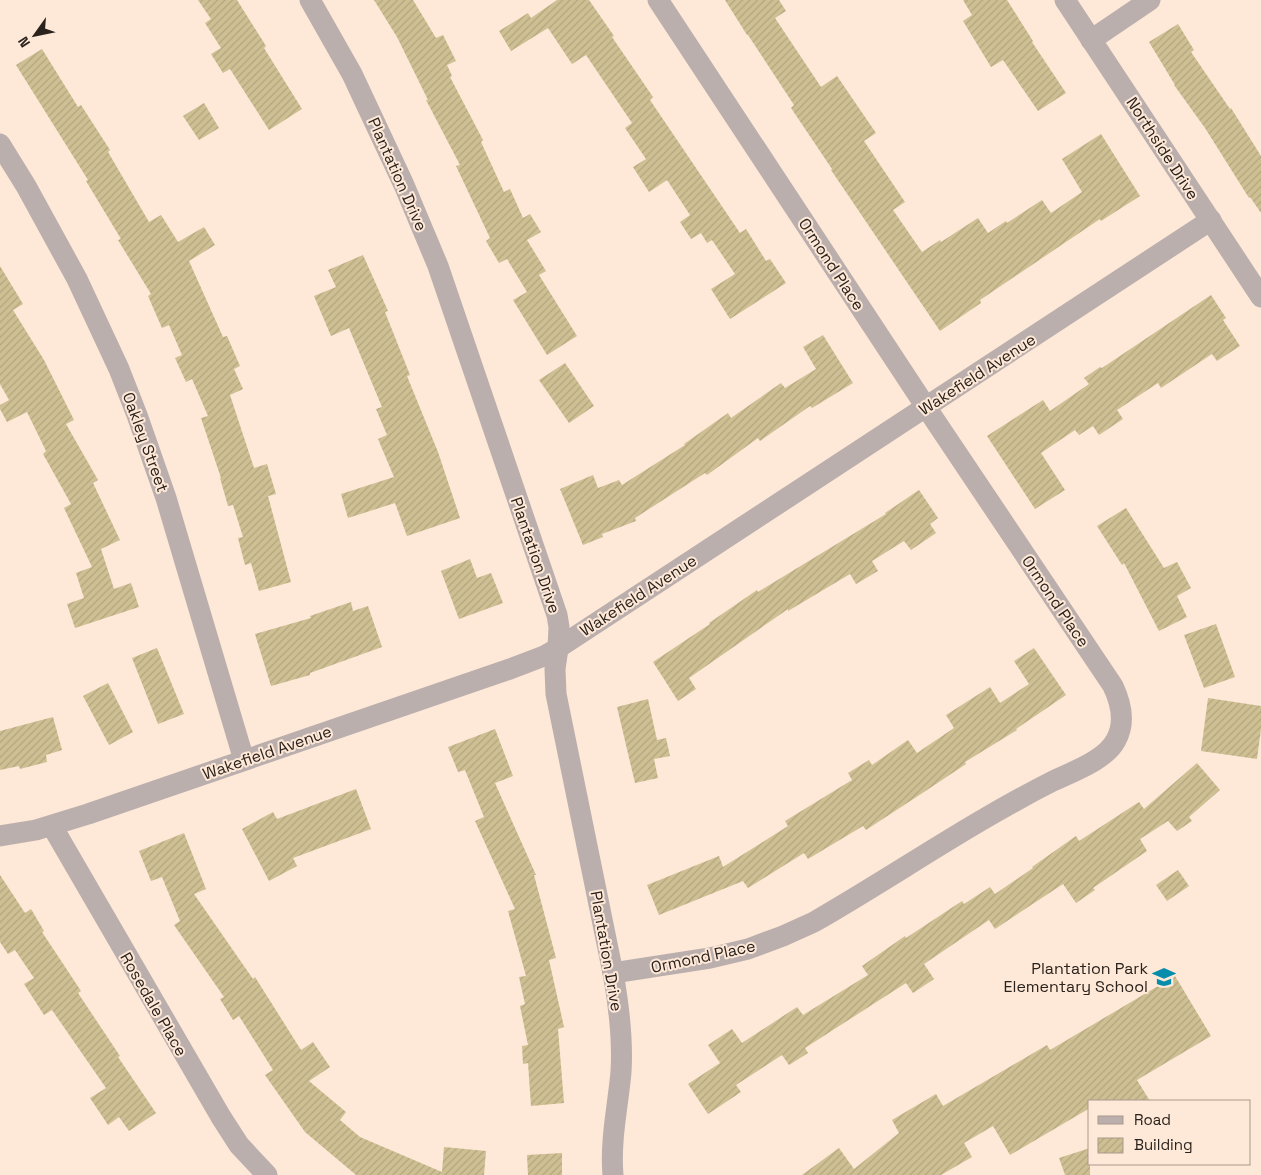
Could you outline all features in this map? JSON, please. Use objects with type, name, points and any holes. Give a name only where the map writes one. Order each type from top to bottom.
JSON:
[{"type":"street","name":"Plantation Drive","points":[[310,0],[352,74],[404,185],[438,266],[557,615],[559,627],[555,669],[556,694],[618,1002],[621,1071],[613,1135],[613,1175]]},
{"type":"street","name":"Ormond Place","points":[[613,973],[710,958],[748,949],[814,922],[989,816],[1092,762],[1105,753],[1116,741],[1122,725],[1119,698],[1112,686],[658,0]]},
{"type":"street","name":"Northside Drive","points":[[1065,0],[1261,297]]},
{"type":"street","points":[[1092,40],[1150,0]]},
{"type":"street","name":"Oakley Street","points":[[0,144],[26,186],[77,279],[123,378],[166,498],[244,760]]},
{"type":"street","name":"Wakefield Avenue","points":[[0,836],[52,826],[544,656],[1211,220]]},
{"type":"street","name":"Rosedale Place","points":[[52,826],[221,1117],[239,1145],[267,1175]]},
{"type":"building","points":[[198,0],[237,0],[302,109],[269,130],[230,69],[223,73],[211,54],[221,48],[205,23],[211,19]]},
{"type":"building","points":[[374,0],[413,0],[436,38],[443,35],[456,61],[447,65],[452,76],[450,77],[483,140],[481,142],[504,192],[510,189],[523,218],[530,214],[541,232],[527,240],[546,271],[539,275],[577,336],[547,355],[513,300],[527,292],[507,259],[499,263],[486,241],[490,238],[456,166],[460,165],[426,100],[428,100],[397,37]]},
{"type":"building","points":[[557,0],[589,0],[653,97],[650,100],[740,233],[746,229],[766,261],[770,259],[786,283],[730,319],[711,289],[735,274],[712,240],[707,243],[701,233],[691,239],[680,222],[690,215],[667,180],[649,192],[633,167],[646,159],[625,128],[632,123],[586,55],[572,64],[548,28],[511,51],[499,31],[528,13],[531,18]]},
{"type":"building","points":[[725,0],[779,0],[786,11],[775,18],[821,87],[837,76],[876,133],[864,141],[905,202],[893,210],[922,252],[978,218],[988,233],[1042,200],[1051,213],[1082,192],[1062,159],[1101,134],[1140,196],[1101,221],[1100,219],[980,300],[981,303],[940,331],[831,170],[791,108],[794,105]]},
{"type":"building","points":[[963,0],[1007,0],[1066,93],[1038,111],[1003,60],[991,67],[963,21],[972,15]]},
{"type":"building","points":[[1178,24],[1194,50],[1191,52],[1231,108],[1261,156],[1261,213],[1174,85],[1149,42]]},
{"type":"building","points":[[42,49],[78,107],[81,105],[110,150],[108,152],[149,222],[161,215],[178,242],[204,227],[215,245],[189,261],[223,337],[227,336],[240,366],[234,369],[243,389],[230,395],[254,468],[267,464],[276,494],[268,496],[291,582],[259,591],[251,563],[245,565],[238,538],[243,537],[233,505],[228,506],[221,478],[201,418],[208,416],[192,379],[186,382],[175,358],[182,355],[169,325],[162,328],[148,296],[151,294],[118,240],[121,239],[86,181],[88,180],[16,65]]},
{"type":"building","points":[[204,103],[219,128],[199,140],[183,116]]},
{"type":"building","points":[[363,255],[388,311],[385,312],[410,375],[407,376],[438,452],[460,518],[407,536],[395,503],[348,518],[341,494],[394,477],[378,439],[387,435],[376,409],[382,407],[349,328],[331,336],[314,296],[336,287],[328,270]]},
{"type":"building","points":[[0,266],[23,304],[13,310],[44,360],[74,420],[66,424],[98,480],[93,483],[120,540],[101,549],[114,589],[131,583],[139,607],[75,628],[67,604],[84,598],[76,573],[92,567],[64,508],[71,504],[43,454],[46,451],[27,412],[7,422],[0,409],[0,405],[9,400],[0,384]]},
{"type":"building","points":[[1211,295],[1226,318],[1223,320],[1240,346],[1217,361],[1212,354],[1161,388],[1158,383],[1117,410],[1123,419],[1099,435],[1093,426],[1079,435],[1075,430],[1041,453],[1065,490],[1035,509],[987,436],[1043,400],[1050,411],[1089,384],[1084,378]]},
{"type":"building","points":[[823,335],[853,383],[812,408],[810,406],[760,441],[758,438],[707,475],[705,473],[635,518],[636,521],[602,534],[603,537],[583,545],[560,489],[593,475],[598,488],[619,480],[622,485],[685,445],[728,413],[731,418],[781,383],[785,388],[816,369],[803,347]]},
{"type":"building","points":[[565,363],[594,406],[569,423],[539,380]]},
{"type":"building","points":[[919,490],[938,518],[930,524],[936,533],[911,550],[904,541],[872,561],[878,571],[856,584],[850,574],[788,611],[788,609],[689,678],[696,689],[678,701],[653,662],[757,590],[758,592],[886,514]]},
{"type":"building","points":[[1126,508],[1164,568],[1177,562],[1191,588],[1177,596],[1187,617],[1159,631],[1124,563],[1122,565],[1097,526]]},
{"type":"building","points":[[470,559],[477,578],[491,573],[503,603],[459,619],[441,571]]},
{"type":"building","points":[[351,602],[353,611],[368,606],[382,647],[310,673],[310,675],[271,686],[255,634],[311,618],[310,616]]},
{"type":"building","points":[[1216,624],[1235,677],[1204,688],[1184,635]]},
{"type":"building","points":[[157,648],[184,714],[158,724],[132,658]]},
{"type":"building","points":[[1034,648],[1066,695],[1017,730],[965,762],[966,764],[866,830],[863,826],[808,859],[804,853],[748,888],[743,881],[659,915],[647,885],[719,856],[723,867],[788,826],[785,821],[852,780],[848,773],[869,760],[872,765],[908,740],[917,753],[954,728],[946,715],[990,687],[1000,703],[1029,684],[1014,661]]},
{"type":"building","points":[[108,683],[133,732],[109,745],[83,696]]},
{"type":"building","points":[[1208,698],[1261,706],[1261,729],[1257,759],[1201,751]]},
{"type":"building","points":[[648,699],[657,740],[666,738],[670,756],[654,759],[658,778],[635,783],[617,707]]},
{"type":"building","points":[[53,717],[62,750],[46,755],[47,762],[20,769],[19,766],[0,770],[0,731]]},
{"type":"building","points":[[495,729],[513,776],[495,783],[536,875],[534,875],[556,958],[549,960],[564,1027],[558,1029],[564,1103],[531,1106],[528,1063],[523,1064],[522,1046],[528,1045],[520,1006],[525,1004],[519,977],[526,976],[508,911],[515,909],[475,821],[484,817],[465,770],[458,772],[448,747]]},
{"type":"building","points":[[1197,763],[1220,790],[1189,817],[1192,821],[1177,831],[1168,821],[1140,839],[1147,851],[1093,888],[1095,890],[1076,903],[1063,884],[995,929],[989,920],[924,964],[934,979],[913,993],[906,983],[805,1048],[808,1053],[789,1065],[782,1055],[736,1085],[741,1092],[708,1114],[688,1084],[720,1063],[708,1045],[732,1029],[742,1043],[797,1007],[803,1015],[868,975],[862,966],[905,936],[906,938],[962,901],[964,904],[990,887],[995,894],[1076,836],[1079,841],[1139,802],[1144,809]]},
{"type":"building","points":[[356,789],[371,829],[293,858],[297,866],[269,881],[242,829],[273,812],[277,819]]},
{"type":"building","points":[[184,833],[206,889],[194,894],[253,979],[255,977],[301,1050],[313,1042],[330,1067],[309,1081],[346,1112],[340,1120],[360,1137],[442,1172],[444,1147],[486,1151],[484,1175],[356,1175],[305,1132],[265,1075],[273,1070],[239,1016],[233,1020],[220,999],[224,997],[174,925],[180,921],[162,877],[151,881],[139,851]]},
{"type":"building","points":[[1178,870],[1189,886],[1167,901],[1156,885]]},
{"type":"building","points":[[0,875],[25,913],[31,909],[44,931],[42,932],[81,991],[78,993],[156,1113],[129,1131],[119,1117],[108,1125],[90,1098],[106,1088],[52,1010],[44,1015],[24,984],[34,978],[15,950],[8,954],[0,942]]},
{"type":"building","points":[[1175,976],[1211,1036],[1137,1080],[1149,1100],[1088,1100],[1088,1109],[1010,1155],[993,1126],[964,1143],[972,1157],[941,1175],[802,1175],[839,1148],[854,1169],[899,1133],[892,1120],[936,1094],[943,1106],[1047,1045],[1050,1050]]},
{"type":"building","points":[[1088,1149],[1090,1175],[1065,1175],[1059,1158]]},
{"type":"building","points":[[562,1153],[562,1175],[528,1175],[527,1155]]},
{"type":"place","name":"Plantation Park Elementary School","points":[[1164,977]]}]
